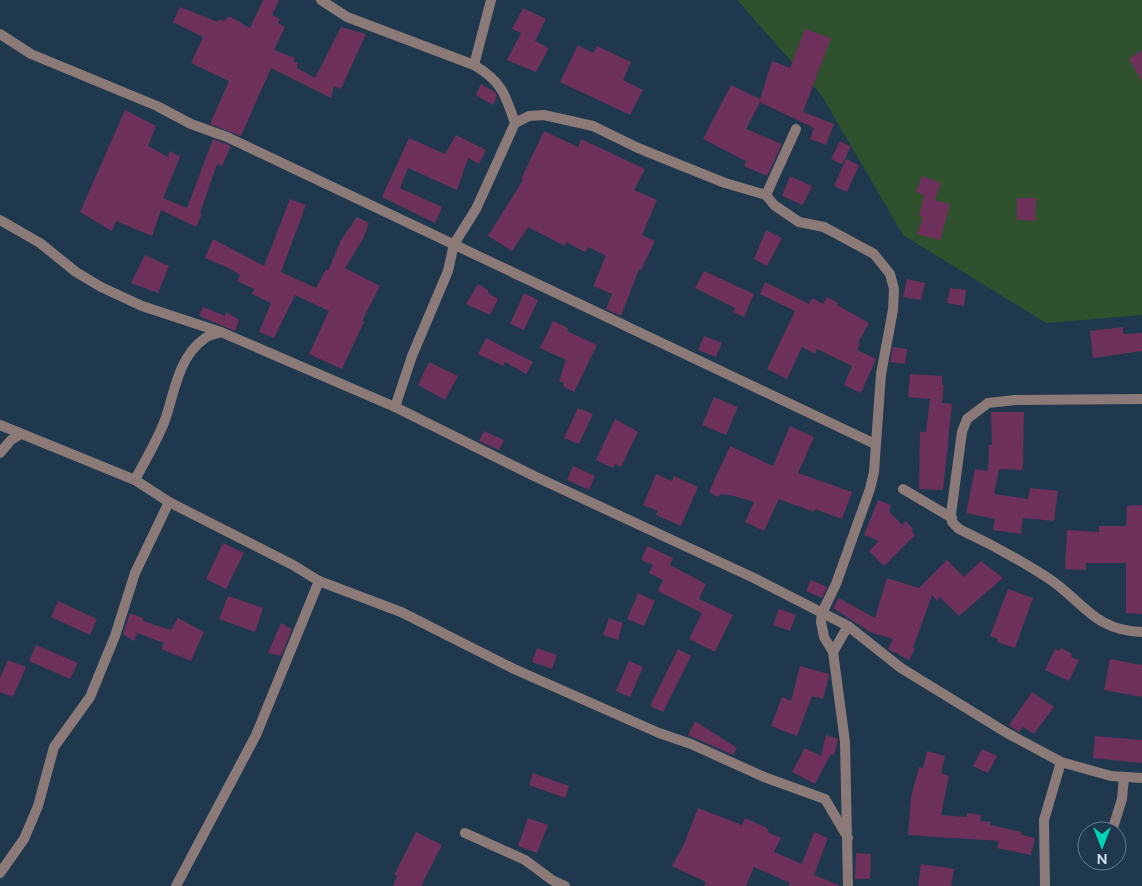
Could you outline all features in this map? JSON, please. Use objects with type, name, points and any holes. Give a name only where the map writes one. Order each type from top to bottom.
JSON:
[{"type":"street","points":[[321,0],[347,17],[474,65],[492,76],[507,98],[514,123],[476,209],[454,244],[448,271],[412,356],[395,408]]},
{"type":"street","points":[[474,65],[491,0]]},
{"type":"street","points":[[0,34],[31,54],[157,106],[191,124],[227,137],[875,444]]},
{"type":"street","points":[[514,123],[528,116],[544,115],[593,126],[638,148],[725,183],[766,195],[774,204],[799,222],[824,226],[874,254],[890,274],[894,290],[893,310],[881,374],[870,489],[836,584],[822,613],[821,628],[832,652],[845,742],[849,839],[848,886]]},
{"type":"street","points":[[766,195],[796,129]]},
{"type":"street","points":[[0,220],[40,243],[76,272],[101,287],[142,306],[221,332],[395,408],[534,476],[754,578],[848,626],[901,668],[1007,733],[1061,762],[1111,776],[1142,778]]},
{"type":"street","points":[[135,480],[159,434],[167,414],[173,389],[184,365],[204,338],[221,332]]},
{"type":"street","points":[[952,518],[962,432],[967,419],[988,403],[1015,400],[1142,399]]},
{"type":"street","points":[[0,425],[135,480],[169,502],[293,565],[319,581],[401,612],[514,669],[650,729],[691,744],[764,777],[825,799],[849,839]]},
{"type":"street","points":[[0,453],[10,440],[21,434]]},
{"type":"street","points":[[903,489],[952,518],[960,529],[1049,579],[1097,620],[1124,630],[1142,632]]},
{"type":"street","points":[[0,873],[24,839],[38,806],[54,747],[90,697],[115,636],[135,572],[169,502]]},
{"type":"street","points":[[176,886],[256,735],[319,581]]},
{"type":"street","points":[[832,652],[848,626]]},
{"type":"street","points":[[1045,886],[1044,820],[1061,762]]},
{"type":"street","points":[[1115,821],[1122,799],[1124,777]]},
{"type":"street","points":[[465,833],[525,860],[552,880],[565,886]]},
{"type":"green space","points":[[737,0],[1142,0],[1142,315],[1046,323],[903,235],[822,96]]},
{"type":"building","points":[[263,0],[279,0],[272,15],[280,19],[278,23],[285,27],[274,50],[295,58],[293,61],[298,63],[297,68],[315,78],[341,27],[366,34],[341,89],[334,86],[331,98],[271,68],[241,136],[210,124],[229,81],[191,63],[203,37],[173,22],[180,7],[218,22],[219,19],[224,21],[229,16],[250,28]]},
{"type":"building","points":[[523,8],[546,19],[535,41],[549,48],[536,72],[507,60],[521,33],[512,29]]},
{"type":"building","points":[[805,29],[831,38],[803,112],[834,124],[826,145],[810,139],[814,128],[760,102],[746,129],[782,144],[767,176],[744,166],[746,161],[703,139],[731,85],[760,99],[772,61],[790,68]]},
{"type":"building","points":[[578,45],[593,53],[597,46],[631,62],[623,80],[643,90],[630,115],[560,82]]},
{"type":"building","points":[[1142,50],[1142,81],[1129,59]]},
{"type":"building","points":[[481,84],[495,92],[497,96],[493,105],[476,95]]},
{"type":"building","points":[[125,110],[156,126],[148,146],[168,157],[170,151],[180,157],[163,198],[187,208],[213,139],[231,146],[222,166],[217,164],[200,213],[202,214],[196,227],[161,210],[152,236],[116,221],[112,231],[80,212]]},
{"type":"building","points":[[544,131],[578,147],[581,139],[645,169],[634,190],[657,200],[642,235],[655,241],[641,270],[639,269],[621,316],[606,309],[612,294],[593,286],[606,256],[588,247],[585,252],[566,242],[565,246],[528,227],[512,251],[488,236],[523,180],[521,179]]},
{"type":"building","points":[[456,135],[486,150],[479,164],[468,158],[457,190],[408,168],[400,188],[442,207],[435,223],[382,197],[409,138],[445,154]]},
{"type":"building","points":[[840,141],[851,147],[842,164],[831,159]]},
{"type":"building","points":[[846,159],[859,165],[847,192],[834,186]]},
{"type":"building","points":[[790,176],[812,186],[803,205],[782,196]]},
{"type":"building","points":[[922,176],[941,183],[935,200],[950,204],[940,240],[917,234],[923,217],[919,216],[924,195],[916,192]]},
{"type":"building","points":[[1017,198],[1036,198],[1035,221],[1017,220]]},
{"type":"building","points":[[290,199],[306,205],[281,272],[316,288],[326,269],[328,271],[341,240],[357,217],[369,223],[363,239],[345,268],[380,286],[362,321],[364,322],[342,369],[309,354],[329,311],[295,295],[274,338],[259,332],[271,303],[252,294],[254,289],[237,281],[240,275],[205,258],[213,239],[264,266]]},
{"type":"building","points":[[766,230],[782,238],[767,266],[754,259]]},
{"type":"building","points":[[145,255],[169,266],[158,293],[131,283]]},
{"type":"building","points":[[704,271],[754,294],[744,317],[733,312],[735,308],[695,288]]},
{"type":"building","points":[[907,279],[925,283],[921,300],[903,297]]},
{"type":"building","points":[[765,282],[809,304],[812,298],[823,304],[827,297],[838,303],[837,305],[869,323],[858,343],[860,344],[857,350],[876,359],[861,393],[844,385],[852,366],[817,349],[815,354],[802,347],[787,379],[767,369],[795,311],[760,294]]},
{"type":"building","points":[[478,284],[498,299],[490,315],[466,304]]},
{"type":"building","points":[[950,288],[966,290],[964,306],[947,303]]},
{"type":"building","points":[[524,293],[538,300],[524,330],[510,324]]},
{"type":"building","points":[[203,307],[225,316],[226,312],[239,320],[235,331],[199,316]]},
{"type":"building","points":[[553,321],[568,328],[567,331],[597,345],[574,392],[563,386],[564,383],[559,381],[566,360],[540,348]]},
{"type":"building","points":[[1123,327],[1123,334],[1142,333],[1142,351],[1093,358],[1090,331]]},
{"type":"building","points":[[704,336],[722,343],[716,357],[698,350]]},
{"type":"building","points":[[486,338],[533,362],[526,374],[505,362],[503,366],[478,354]]},
{"type":"building","points":[[893,347],[907,349],[905,364],[890,362]]},
{"type":"building","points":[[429,362],[458,376],[445,400],[418,385]]},
{"type":"building","points":[[910,374],[942,376],[942,385],[944,385],[942,403],[952,404],[943,490],[919,489],[920,432],[926,432],[930,399],[908,397]]},
{"type":"building","points":[[714,397],[738,407],[726,435],[702,425]]},
{"type":"building","points":[[578,408],[593,414],[579,444],[564,438]]},
{"type":"building","points":[[991,412],[1024,412],[1023,470],[999,469],[994,494],[1028,499],[1030,488],[1058,491],[1054,521],[1023,518],[1021,534],[993,530],[995,519],[966,513],[975,469],[988,471],[989,445],[992,445]]},
{"type":"building","points":[[615,419],[638,432],[621,467],[615,464],[613,468],[596,460]]},
{"type":"building","points":[[790,426],[814,437],[798,473],[852,492],[842,519],[815,509],[814,512],[779,499],[764,531],[745,522],[754,502],[721,494],[718,497],[709,492],[730,446],[773,466]]},
{"type":"building","points":[[484,431],[504,440],[499,450],[479,441]]},
{"type":"building","points":[[573,466],[595,476],[589,490],[567,480]]},
{"type":"building","points":[[656,474],[672,481],[674,476],[698,487],[681,526],[656,515],[658,511],[643,505]]},
{"type":"building","points":[[878,500],[891,505],[889,511],[902,525],[906,521],[913,529],[911,531],[915,535],[884,566],[869,551],[879,541],[864,535]]},
{"type":"building","points":[[1142,505],[1142,614],[1126,613],[1126,563],[1086,563],[1086,570],[1065,569],[1067,530],[1099,532],[1099,526],[1126,526],[1127,506]]},
{"type":"building","points":[[223,543],[244,553],[226,589],[206,579]]},
{"type":"building","points":[[647,546],[673,558],[670,565],[706,584],[699,599],[733,615],[715,652],[689,639],[702,613],[658,591],[663,580],[649,573],[653,565],[641,560]]},
{"type":"building","points":[[947,560],[964,577],[981,561],[1003,578],[959,616],[940,597],[937,601],[932,595],[913,648],[915,649],[909,660],[888,649],[893,639],[870,632],[833,608],[839,598],[875,618],[887,578],[919,588]]},
{"type":"building","points":[[811,580],[827,587],[822,598],[806,591]]},
{"type":"building","points":[[1008,589],[1033,598],[1015,648],[997,642],[998,639],[990,636]]},
{"type":"building","points":[[638,593],[655,601],[644,626],[627,619]]},
{"type":"building","points":[[228,596],[263,608],[255,632],[219,619]]},
{"type":"building","points":[[58,601],[97,619],[90,635],[51,617]]},
{"type":"building","points":[[779,609],[796,615],[790,631],[773,625]]},
{"type":"building","points":[[130,613],[143,618],[143,621],[171,630],[178,618],[204,632],[191,661],[161,649],[164,643],[137,633],[134,641],[123,634]]},
{"type":"building","points":[[609,618],[623,623],[618,640],[603,635]]},
{"type":"building","points":[[281,623],[292,629],[281,656],[268,653]]},
{"type":"building","points":[[36,645],[78,663],[70,679],[29,661]]},
{"type":"building","points":[[537,648],[557,655],[552,669],[532,662]]},
{"type":"building","points":[[1061,648],[1072,654],[1071,657],[1079,660],[1069,681],[1045,670],[1055,649],[1059,651]]},
{"type":"building","points":[[678,649],[691,656],[663,712],[650,706]]},
{"type":"building","points":[[1110,659],[1142,665],[1142,697],[1104,690]]},
{"type":"building","points":[[8,660],[26,667],[13,697],[0,692],[0,678]]},
{"type":"building","points":[[629,661],[643,667],[630,697],[616,691]]},
{"type":"building","points":[[800,666],[829,674],[829,676],[823,699],[812,696],[797,736],[771,726],[782,697],[791,701]]},
{"type":"building","points":[[1032,692],[1054,707],[1034,734],[1023,727],[1019,732],[1009,725]]},
{"type":"building","points":[[695,721],[737,748],[733,755],[688,735]]},
{"type":"building","points":[[826,735],[838,739],[834,755],[831,754],[815,784],[792,772],[805,748],[821,756]]},
{"type":"building","points":[[1095,736],[1142,740],[1142,763],[1093,758]]},
{"type":"building","points":[[982,749],[997,756],[988,773],[973,766]]},
{"type":"building","points":[[927,751],[945,756],[941,773],[949,776],[941,815],[967,817],[967,813],[981,815],[980,821],[991,822],[990,825],[1022,832],[1021,835],[1035,838],[1031,855],[997,848],[999,841],[908,835],[911,798],[919,767],[923,768]]},
{"type":"building","points":[[533,773],[569,786],[565,798],[529,785]]},
{"type":"building","points":[[698,808],[742,825],[745,818],[769,829],[767,832],[781,838],[774,852],[802,864],[814,832],[828,838],[814,875],[841,886],[788,886],[790,883],[754,867],[746,886],[704,886],[706,882],[672,866],[684,844]]},
{"type":"building","points":[[528,818],[548,825],[537,853],[518,846]]},
{"type":"building","points":[[416,832],[442,845],[421,886],[393,886],[397,876],[394,875]]},
{"type":"building","points":[[856,853],[871,854],[870,879],[855,879]]},
{"type":"building","points":[[921,864],[954,869],[951,886],[918,886]]}]
